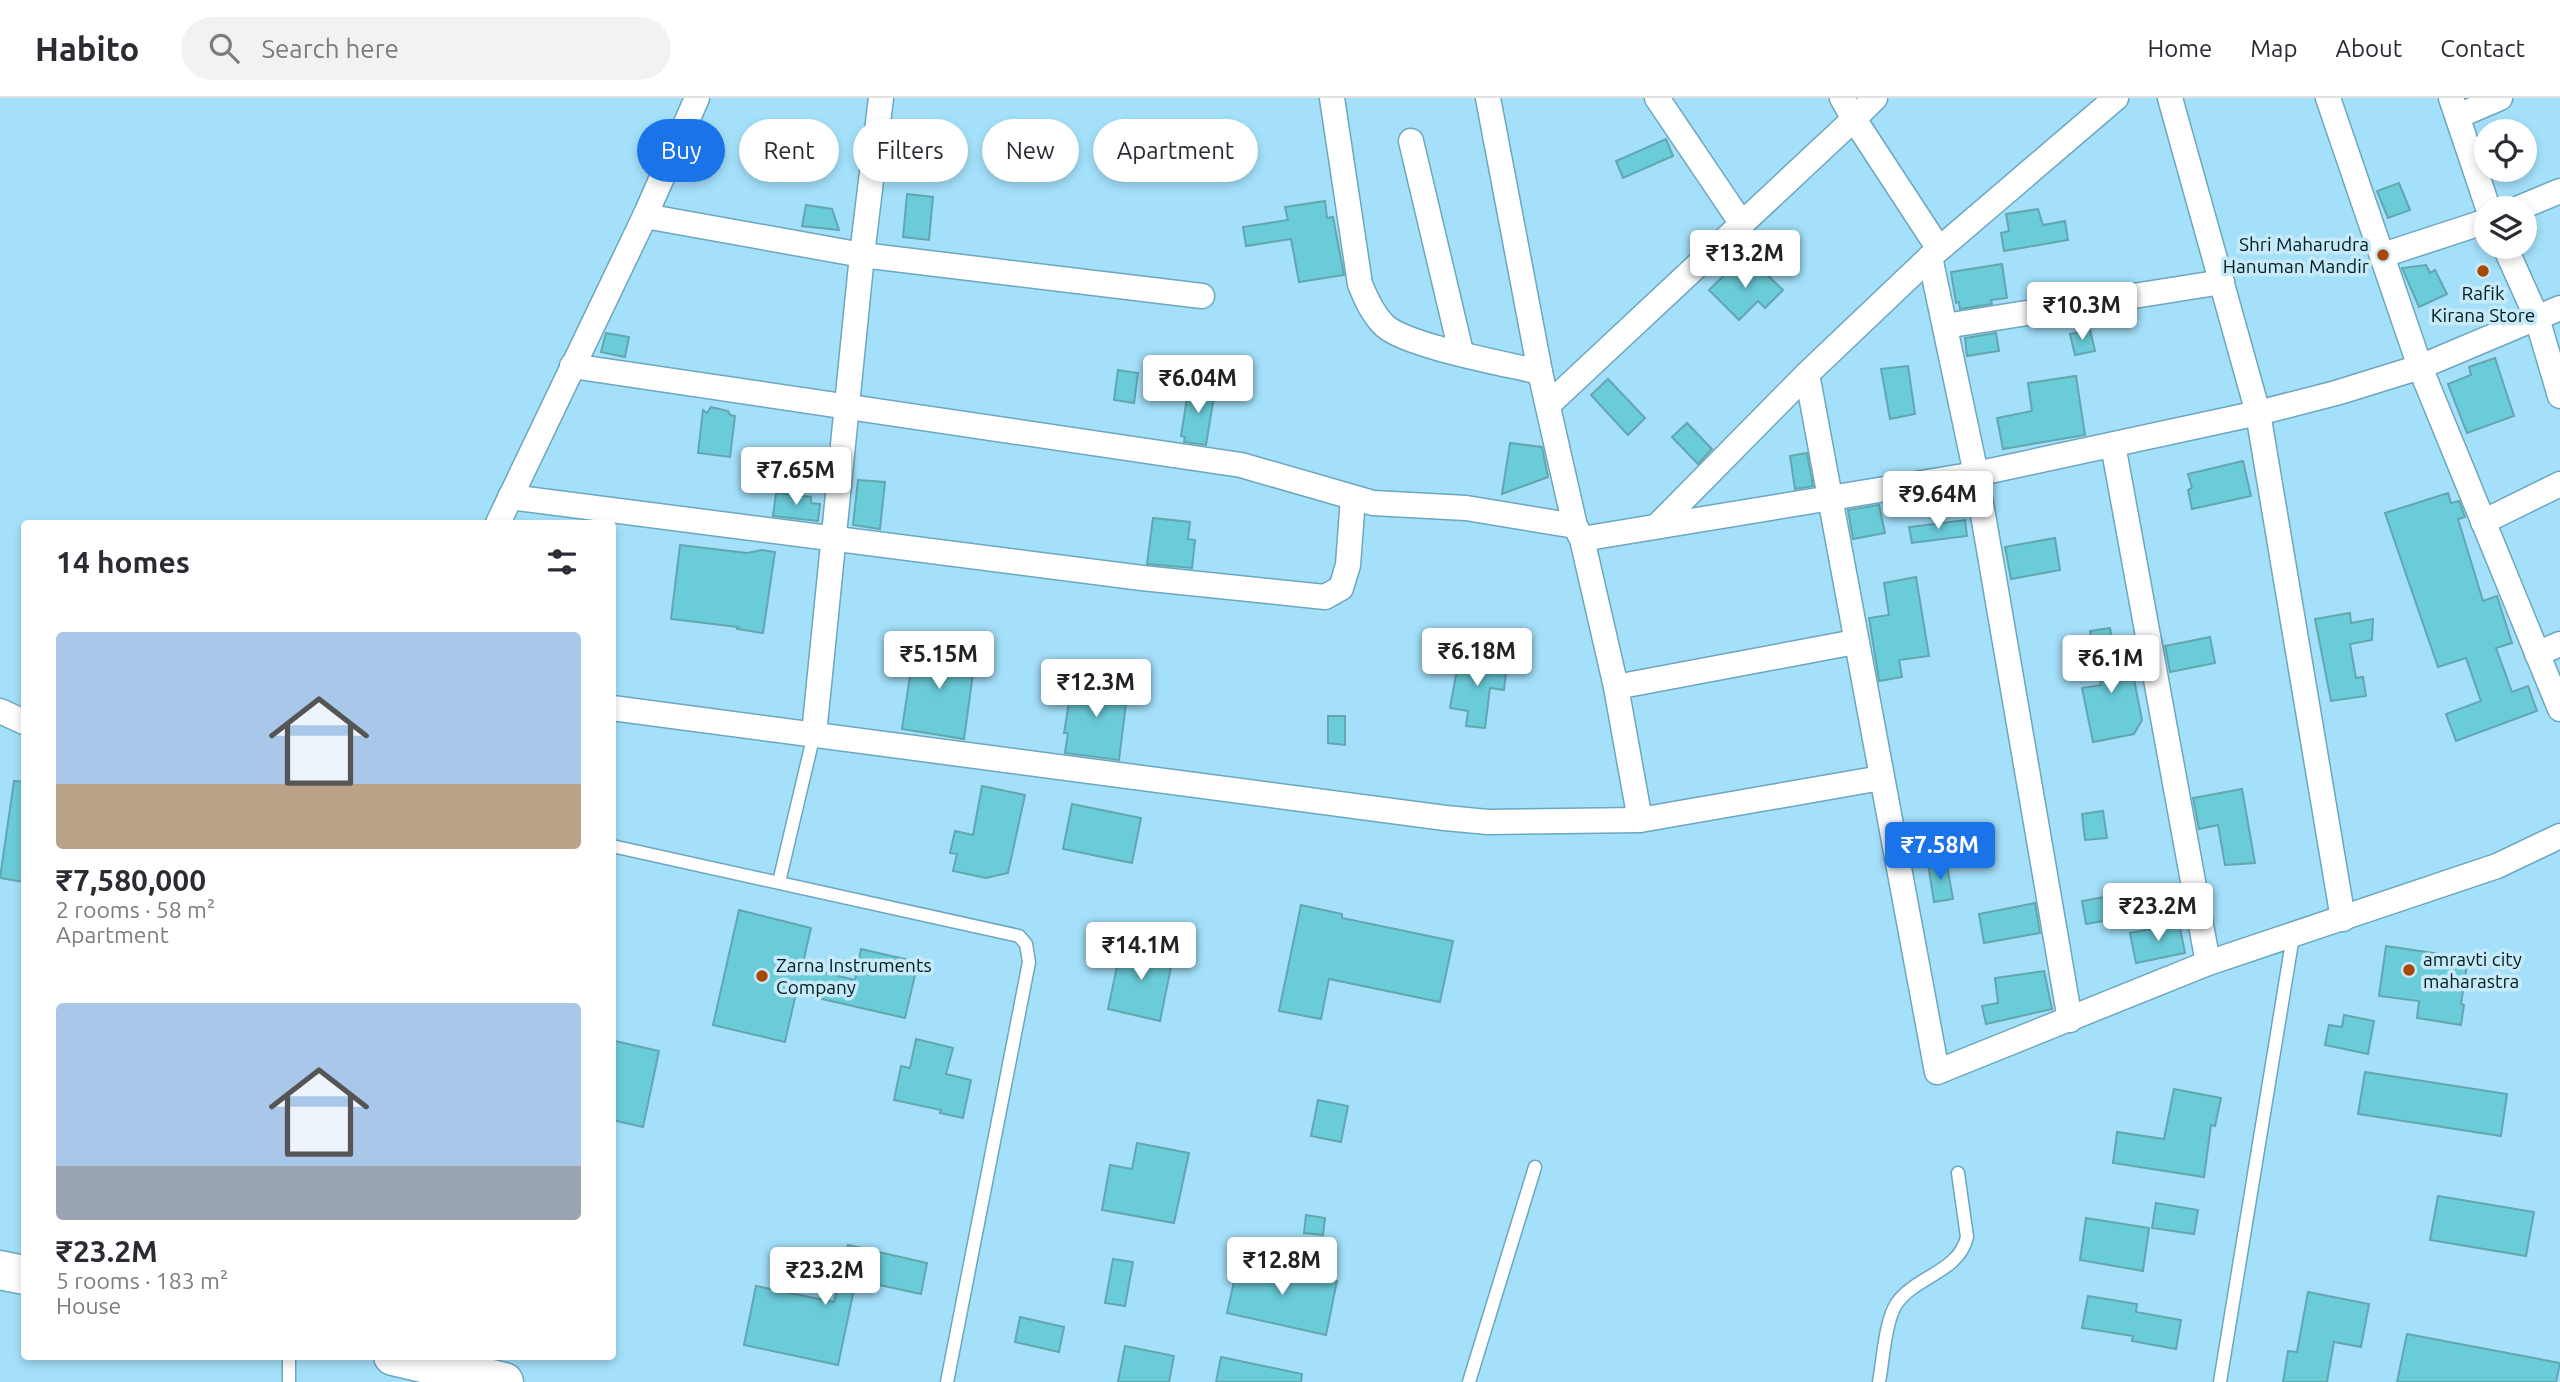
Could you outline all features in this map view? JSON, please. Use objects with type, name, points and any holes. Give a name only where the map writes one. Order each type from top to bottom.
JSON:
[{"type":"main road","points":[[0,1270],[21,1274]]},
{"type":"main road","points":[[410,1360],[504,1382]]},
{"type":"street","points":[[499,520],[645,216],[697,98]]},
{"type":"street","points":[[814,734],[862,255],[881,98]]},
{"type":"street","points":[[1332,98],[1360,284],[1371,308],[1383,324],[1395,333],[1540,372]]},
{"type":"street","points":[[1488,98],[1540,372],[1616,687],[1640,820]]},
{"type":"street","points":[[1657,98],[1742,224]]},
{"type":"street","points":[[1548,405],[1742,224],[1848,108],[1875,98]]},
{"type":"street","points":[[1657,526],[1807,374],[1935,253],[2116,98]]},
{"type":"street","points":[[2170,98],[2258,413],[2343,919]]},
{"type":"street","points":[[2328,98],[2420,367],[2560,709]]},
{"type":"street","points":[[2484,196],[2455,107],[2500,98]]},
{"type":"street","points":[[1848,108],[1935,253],[1945,326],[1976,474],[2070,1020]]},
{"type":"street","points":[[1411,141],[1461,352]]},
{"type":"street","points":[[2537,201],[2560,191]]},
{"type":"street","points":[[645,216],[862,255],[1202,296]]},
{"type":"street","points":[[2383,255],[2474,225]]},
{"type":"street","points":[[2513,259],[2549,313],[2560,396]]},
{"type":"street","points":[[1945,326],[2222,282]]},
{"type":"street","points":[[572,366],[1241,465],[1373,502],[1466,508],[1578,532],[1657,526],[1976,474],[2258,413],[2328,396],[2420,367],[2549,313]]},
{"type":"street","points":[[1807,374],[1828,499],[1937,1072],[2208,963],[2497,866],[2560,836]]},
{"type":"street","points":[[2113,445],[2208,963]]},
{"type":"street","points":[[2483,522],[2560,484]]},
{"type":"street","points":[[510,497],[1142,578],[1325,597],[1341,588],[1348,565],[1353,498]]},
{"type":"street","points":[[1616,687],[1855,642]]},
{"type":"street","points":[[2537,654],[2560,644]]},
{"type":"street","points":[[616,709],[1488,822],[1640,820],[1881,778]]},
{"type":"street","points":[[0,710],[21,720]]},
{"type":"lane","points":[[779,882],[814,734]]},
{"type":"lane","points":[[616,847],[1019,936],[1026,944],[1029,962],[947,1382]]},
{"type":"lane","points":[[2220,1382],[2293,936]]},
{"type":"lane","points":[[1469,1382],[1535,1167]]},
{"type":"lane","points":[[1879,1382],[1888,1329],[1897,1303],[1954,1259],[1965,1245],[1967,1237],[1958,1173]]},
{"type":"lane","points":[[289,1360],[289,1382]]},
{"type":"building","points":[[1666,139],[1673,156],[1623,178],[1616,161]]},
{"type":"building","points":[[2399,183],[2410,210],[2388,218],[2377,191]]},
{"type":"building","points":[[907,194],[933,197],[929,240],[903,237]]},
{"type":"building","points":[[1325,201],[1327,218],[1333,217],[1344,275],[1299,282],[1291,239],[1246,246],[1243,227],[1288,220],[1285,207]]},
{"type":"building","points":[[806,205],[832,209],[839,230],[802,226]]},
{"type":"building","points":[[2038,209],[2043,225],[2065,221],[2068,240],[2004,251],[2001,233],[2009,231],[2006,214]]},
{"type":"building","points":[[1740,260],[1755,275],[1761,269],[1783,290],[1765,308],[1758,301],[1739,320],[1709,290]]},
{"type":"building","points":[[2002,264],[2007,298],[1991,300],[1992,304],[1960,309],[1959,302],[1956,303],[1951,272]]},
{"type":"building","points":[[2426,265],[2430,273],[2435,270],[2447,294],[2419,307],[2402,268]]},
{"type":"building","points":[[2090,330],[2095,351],[2075,355],[2070,334]]},
{"type":"building","points":[[606,333],[629,337],[625,357],[601,352]]},
{"type":"building","points":[[1996,333],[1999,351],[1967,356],[1965,338]]},
{"type":"building","points":[[2495,358],[2514,416],[2467,433],[2448,384],[2471,375],[2469,367]]},
{"type":"building","points":[[1908,366],[1915,414],[1890,419],[1881,369]]},
{"type":"building","points":[[1118,370],[1138,373],[1134,403],[1114,400]]},
{"type":"building","points":[[2076,376],[2085,435],[2003,449],[1997,418],[2032,411],[2028,383]]},
{"type":"building","points":[[1608,379],[1645,418],[1628,435],[1591,395]]},
{"type":"building","points":[[1189,385],[1215,390],[1206,445],[1184,442],[1185,437],[1181,436]]},
{"type":"building","points":[[711,407],[728,411],[735,416],[730,457],[698,453],[703,410],[707,413]]},
{"type":"building","points":[[1687,423],[1712,449],[1698,464],[1672,437]]},
{"type":"building","points":[[1510,443],[1542,447],[1548,477],[1502,494]]},
{"type":"building","points":[[1807,453],[1813,486],[1795,489],[1790,456]]},
{"type":"building","points":[[2243,461],[2251,496],[2192,509],[2188,490],[2192,488],[2188,474]]},
{"type":"building","points":[[858,480],[885,482],[880,529],[853,525]]},
{"type":"building","points":[[776,493],[811,497],[811,503],[820,504],[818,521],[773,516]]},
{"type":"building","points":[[2448,493],[2451,503],[2459,501],[2465,517],[2458,519],[2483,601],[2497,596],[2512,643],[2496,648],[2512,692],[2528,686],[2537,711],[2456,741],[2446,714],[2481,701],[2466,658],[2438,667],[2385,513]]},
{"type":"building","points":[[1879,505],[1885,533],[1853,539],[1848,510]]},
{"type":"building","points":[[1153,518],[1190,522],[1188,539],[1195,540],[1192,568],[1147,564]]},
{"type":"building","points":[[1965,520],[1967,536],[1912,543],[1909,527]]},
{"type":"building","points":[[2055,538],[2060,570],[2011,579],[2005,547]]},
{"type":"building","points":[[680,545],[747,553],[762,550],[775,552],[763,633],[737,629],[738,627],[671,619]]},
{"type":"building","points":[[1916,577],[1929,656],[1899,660],[1902,677],[1879,681],[1869,618],[1889,615],[1884,583]]},
{"type":"building","points":[[2350,613],[2351,623],[2373,619],[2372,640],[2350,644],[2356,678],[2363,677],[2366,696],[2331,701],[2315,619]]},
{"type":"building","points":[[2110,628],[2120,681],[2134,679],[2142,720],[2134,734],[2093,742],[2082,688],[2101,685],[2090,631]]},
{"type":"building","points":[[2210,637],[2215,663],[2170,672],[2165,646]]},
{"type":"building","points":[[915,643],[976,652],[964,739],[902,729]]},
{"type":"building","points":[[1459,658],[1507,664],[1504,690],[1490,688],[1485,728],[1466,726],[1468,711],[1450,708]]},
{"type":"building","points":[[1073,678],[1128,687],[1119,760],[1065,753],[1068,733],[1064,733]]},
{"type":"building","points":[[1328,716],[1345,716],[1345,745],[1328,743]]},
{"type":"building","points":[[14,781],[21,782],[21,882],[0,878]]},
{"type":"building","points":[[982,786],[1025,795],[1008,873],[986,878],[953,871],[957,854],[950,853],[955,831],[973,835]]},
{"type":"building","points":[[2242,789],[2255,863],[2225,865],[2218,825],[2199,829],[2193,798]]},
{"type":"building","points":[[1072,804],[1141,818],[1132,863],[1063,849]]},
{"type":"building","points":[[2103,811],[2107,838],[2085,840],[2082,814]]},
{"type":"building","points":[[1946,861],[1953,899],[1934,902],[1928,864]]},
{"type":"building","points":[[2116,895],[2120,918],[2086,924],[2082,901]]},
{"type":"building","points":[[2035,903],[2040,933],[1984,943],[1979,914]]},
{"type":"building","points":[[1301,905],[1342,914],[1342,918],[1453,941],[1440,1002],[1329,979],[1321,1019],[1279,1011]]},
{"type":"building","name":"Zarna Instruments Company","points":[[739,910],[811,928],[802,967],[855,980],[861,949],[918,962],[905,1018],[796,993],[785,1042],[713,1025]]},
{"type":"building","points":[[2179,923],[2185,953],[2136,963],[2130,933]]},
{"type":"building","points":[[1122,943],[1153,949],[1154,953],[1173,957],[1160,1021],[1108,1009]]},
{"type":"building","points":[[2386,946],[2468,958],[2461,1004],[2464,1005],[2461,1025],[2417,1018],[2419,1001],[2379,996]]},
{"type":"building","points":[[2044,971],[2052,1009],[1986,1024],[1982,1006],[1998,1003],[1995,978]]},
{"type":"building","points":[[2344,1015],[2374,1021],[2368,1054],[2325,1045],[2329,1025],[2342,1027]]},
{"type":"building","points":[[916,1039],[953,1048],[946,1074],[971,1080],[963,1118],[940,1113],[941,1110],[894,1100],[901,1066],[910,1068]]},
{"type":"building","points":[[616,1041],[659,1051],[643,1127],[616,1121]]},
{"type":"building","points":[[2365,1072],[2507,1094],[2501,1136],[2358,1114]]},
{"type":"building","points":[[2174,1089],[2221,1098],[2215,1126],[2211,1125],[2204,1177],[2113,1163],[2117,1132],[2164,1139]]},
{"type":"building","points":[[1318,1100],[1348,1106],[1341,1142],[1311,1136]]},
{"type":"building","points":[[1137,1143],[1189,1153],[1174,1223],[1102,1210],[1110,1165],[1132,1169]]},
{"type":"building","points":[[2438,1196],[2534,1212],[2526,1256],[2430,1240]]},
{"type":"building","points":[[2156,1203],[2198,1210],[2194,1234],[2152,1228]]},
{"type":"building","points":[[1306,1215],[1325,1218],[1323,1235],[1304,1233]]},
{"type":"building","points":[[2086,1218],[2149,1228],[2143,1271],[2080,1260]]},
{"type":"building","points":[[848,1245],[927,1263],[921,1294],[856,1280],[838,1365],[744,1345],[756,1286],[834,1302]]},
{"type":"building","points":[[1113,1259],[1133,1262],[1125,1306],[1105,1303]]},
{"type":"building","points":[[1239,1259],[1337,1281],[1326,1335],[1227,1313]]},
{"type":"building","points":[[2308,1292],[2369,1304],[2361,1347],[2334,1342],[2327,1382],[2283,1382],[2288,1351],[2297,1352]]},
{"type":"building","points":[[2088,1296],[2137,1304],[2136,1312],[2181,1320],[2176,1349],[2132,1341],[2133,1336],[2082,1328]]},
{"type":"building","points":[[1020,1317],[1064,1327],[1059,1352],[1015,1342]]},
{"type":"building","points":[[2407,1334],[2560,1363],[2556,1382],[2397,1382]]},
{"type":"building","points":[[1125,1346],[1174,1356],[1169,1382],[1118,1382]]},
{"type":"building","points":[[1221,1357],[1302,1374],[1301,1382],[1216,1382]]},
{"type":"place","name":"Shri Maharudra Hanuman Mandir","points":[[2383,255]]},
{"type":"place","name":"Rafik Kirana Store","points":[[2483,271]]},
{"type":"place","name":"amravti city maharastra","points":[[2409,970]]},
{"type":"place","name":"Zarna Instruments Company","points":[[762,976]]}]
